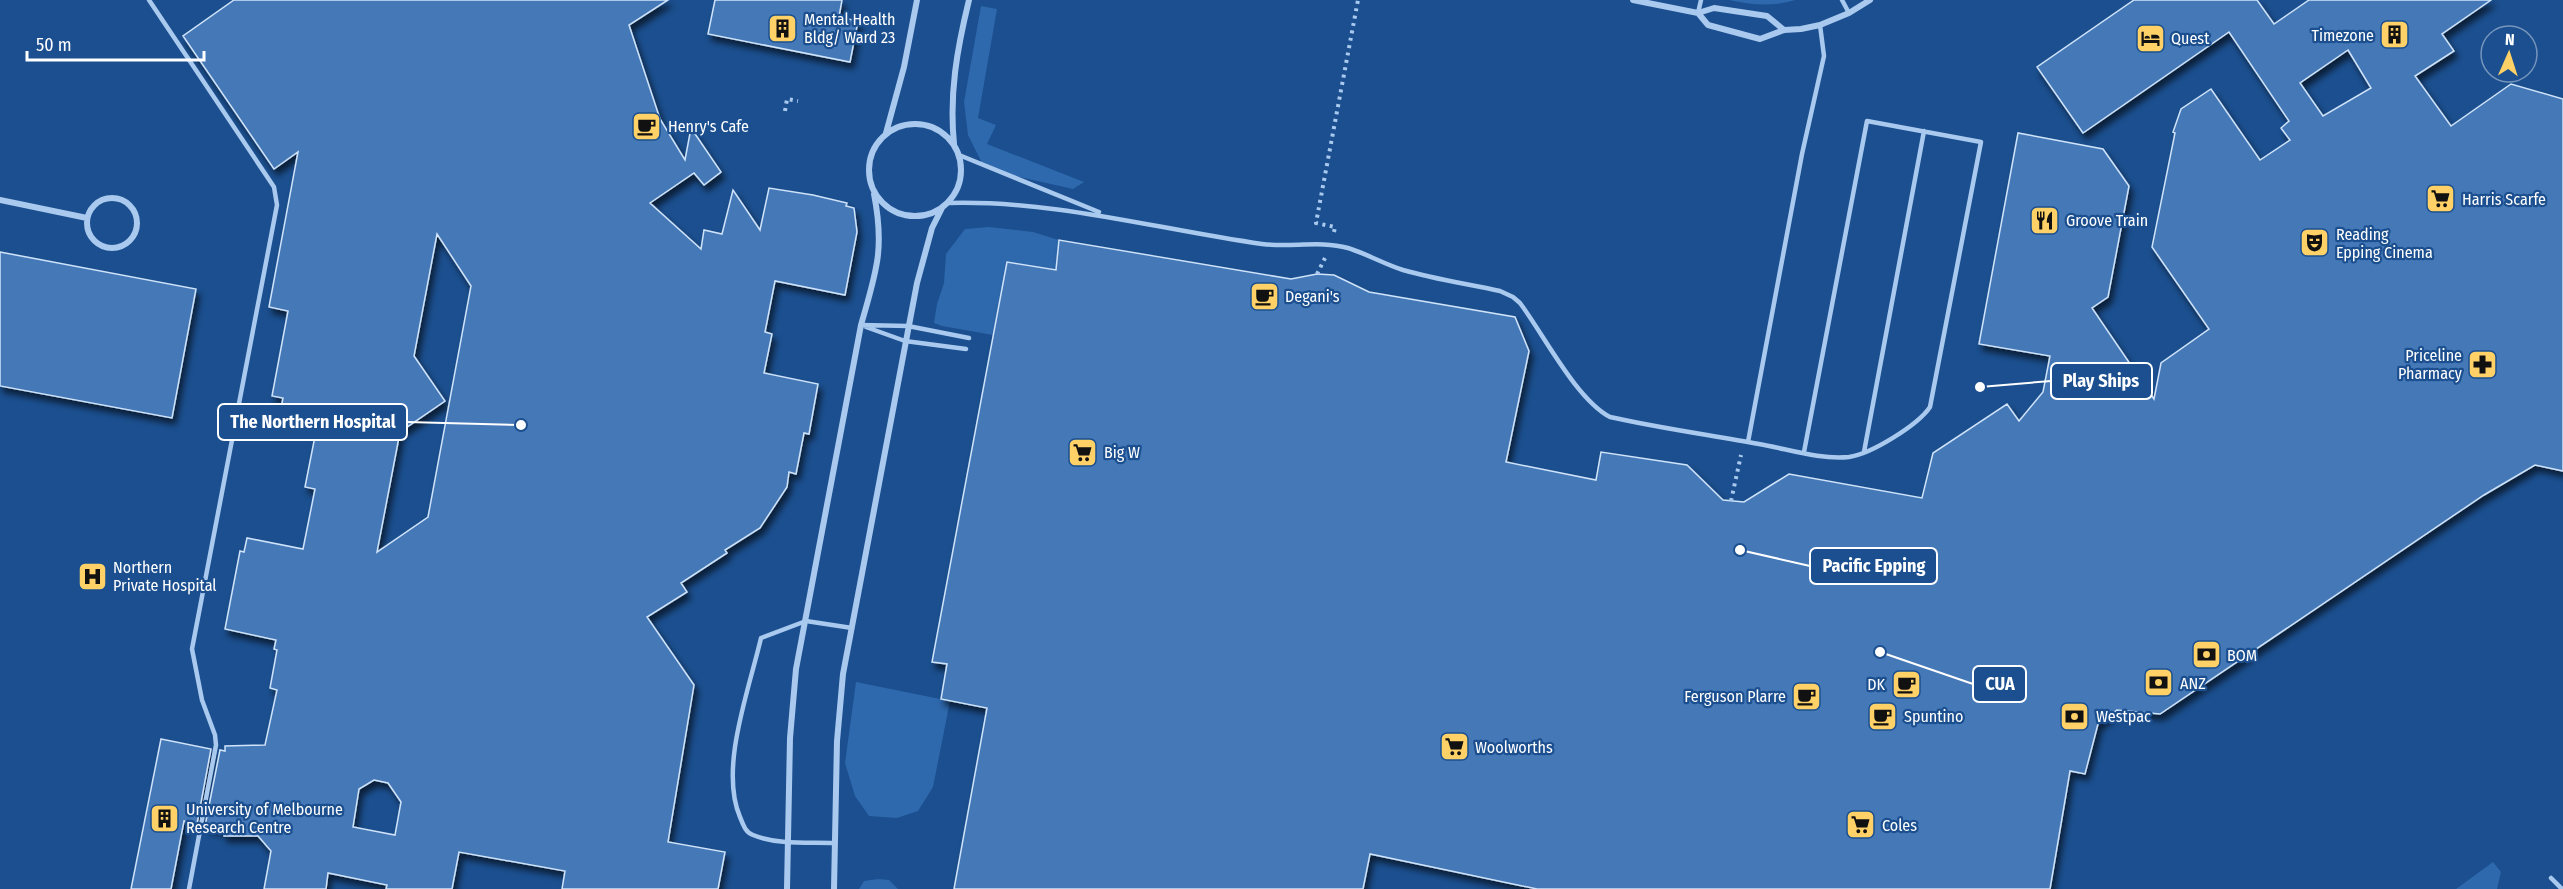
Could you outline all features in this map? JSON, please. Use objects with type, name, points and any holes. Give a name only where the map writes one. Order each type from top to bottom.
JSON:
[{"type":"street","points":[[787,889],[790,738],[796,669],[861,325],[877,275],[880,249],[880,221],[868,174],[869,162],[873,150],[886,133],[904,67],[916,0]]},
{"type":"street","points":[[954,145],[951,115],[952,79],[969,0]]},
{"type":"street","points":[[1634,0],[1698,13],[1714,8],[1767,16],[1784,30]]},
{"type":"street","points":[[1698,13],[1708,25],[1760,39],[1784,30],[1820,25],[1849,13],[1868,0]]},
{"type":"street","points":[[874,194],[884,206],[897,214],[912,217],[928,215],[948,203],[960,181],[962,168],[959,155],[946,135],[923,124],[910,124],[886,133]]},
{"type":"street","points":[[104,199],[121,199],[134,210],[137,227],[128,242],[121,246],[104,246],[91,236],[87,218],[91,210],[104,199]]},
{"type":"street","points":[[0,200],[87,218]]},
{"type":"street","points":[[834,889],[837,741],[843,674],[905,341],[932,228],[942,208]]},
{"type":"lane","points":[[149,0],[273,187],[277,206],[192,649],[193,665],[202,700],[215,735],[216,745],[189,889]]},
{"type":"lane","points":[[1698,13],[1701,0]]},
{"type":"lane","points":[[1842,0],[1849,13]]},
{"type":"lane","points":[[1748,442],[1802,154],[1824,56],[1820,25]]},
{"type":"lane","points":[[948,203],[1026,204],[1107,215],[1263,244],[1331,245],[1356,251],[1402,270],[1500,291],[1513,297],[1543,334],[1573,381],[1591,404],[1610,417],[1804,452],[1840,457],[1864,452],[1898,434],[1925,414],[1930,407],[1981,142],[1867,121],[1804,452]]},
{"type":"lane","points":[[1864,452],[1924,131]]},
{"type":"lane","points":[[959,155],[979,161],[999,172],[1107,215]]},
{"type":"lane","points":[[861,325],[908,327],[969,338]]},
{"type":"lane","points":[[861,325],[905,341],[966,349]]},
{"type":"lane","points":[[835,843],[788,842],[752,835],[746,830],[736,807],[731,784],[732,758],[761,638],[806,621],[852,628]]},
{"type":"lane","points":[[2551,878],[2562,889]]},
{"type":"path","points":[[1317,274],[1331,245],[1335,227],[1316,223],[1358,0]]},
{"type":"path","points":[[785,111],[787,99],[798,101]]},
{"type":"path","points":[[1731,501],[1741,452],[1748,442]]},
{"type":"shaded area","points":[[1729,0],[1795,0],[1778,4],[1762,4]]},
{"type":"shaded area","points":[[981,6],[997,9],[978,118],[996,125],[987,144],[1084,182],[1073,189],[1006,174],[982,163],[968,135],[964,102]]},
{"type":"shaded area","points":[[989,227],[1033,232],[1059,240],[1056,270],[1007,263],[993,335],[934,323],[944,283],[946,254],[965,229]]},
{"type":"shaded area","points":[[856,682],[950,701],[933,787],[918,811],[897,818],[869,816],[855,796],[845,763]]},
{"type":"shaded area","points":[[2493,862],[2501,872],[2497,889],[2456,889]]},
{"type":"shaded area","points":[[889,880],[898,889],[859,889],[864,881]]},
{"type":"building","points":[[234,0],[668,0],[629,25],[660,119],[685,160],[691,128],[721,172],[704,185],[694,173],[650,203],[701,249],[704,230],[722,234],[733,190],[760,230],[769,188],[847,203],[846,206],[854,208],[857,232],[845,295],[775,281],[765,332],[772,334],[764,373],[818,384],[809,434],[804,433],[796,474],[789,472],[787,487],[760,528],[725,550],[727,553],[681,583],[687,592],[647,617],[694,685],[668,842],[725,852],[718,889],[562,889],[565,871],[459,852],[452,889],[386,889],[387,885],[328,873],[326,889],[264,889],[271,851],[258,836],[224,836],[224,830],[205,826],[220,750],[225,751],[225,746],[265,745],[277,690],[270,688],[277,650],[274,649],[276,640],[225,629],[240,551],[244,552],[247,538],[303,549],[315,489],[305,487],[317,426],[279,419],[283,398],[272,396],[288,311],[269,307],[298,152],[274,169],[183,36]],"holes":[[[437,234],[471,286],[428,517],[377,552],[400,432],[445,401],[414,356]],[[374,780],[388,783],[401,802],[395,835],[353,827],[359,789]]]},
{"type":"building","name":"Mental Health Bldg/ Ward 23","points":[[715,0],[842,0],[839,17],[858,21],[850,62],[708,34]]},
{"type":"building","points":[[2134,0],[2257,0],[2274,24],[2309,0],[2491,0],[2442,34],[2454,51],[2415,76],[2451,126],[2511,84],[2563,99],[2563,471],[2535,465],[2484,495],[2160,714],[2117,710],[2098,724],[2085,774],[2070,771],[2050,889],[1537,889],[1370,854],[1363,889],[954,889],[987,708],[941,699],[947,664],[932,662],[1007,262],[1056,270],[1059,240],[1291,279],[1317,274],[1334,275],[1369,292],[1515,317],[1529,351],[1506,462],[1596,480],[1601,452],[1687,465],[1723,500],[1744,502],[1789,474],[1922,498],[1933,453],[2007,404],[2019,421],[2043,392],[2050,356],[1979,344],[2018,133],[2103,149],[2129,186],[2108,297],[2092,308],[2154,399],[2161,363],[2209,329],[2152,247],[2175,133],[2173,132],[2181,109],[2211,89],[2260,160],[2290,140],[2281,128],[2289,121],[2229,32],[2083,133],[2037,67]],"holes":[[[2348,50],[2371,88],[2323,116],[2300,83]]]},
{"type":"building","points":[[0,252],[196,289],[172,418],[0,386]]},
{"type":"building","name":"University of Melbourne Research Centre","points":[[161,739],[211,749],[197,824],[184,821],[171,889],[131,889]]},
{"type":"place","name":"Mental Health Bldg/ Ward 23","points":[[783,28]]},
{"type":"place","name":"Timezone","points":[[2395,35]]},
{"type":"place","name":"Quest","points":[[2150,38]]},
{"type":"place","name":"Henry's Cafe","points":[[647,126]]},
{"type":"place","name":"Harris Scarfe","points":[[2441,199]]},
{"type":"place","name":"Groove Train","points":[[2045,220]]},
{"type":"place","name":"Reading Epping Cinema","points":[[2315,243]]},
{"type":"place","name":"Degani's","points":[[1264,296]]},
{"type":"place","name":"Priceline Pharmacy","points":[[2483,364]]},
{"type":"place","name":"Play Ships","points":[[1980,387]]},
{"type":"place","name":"The Northern Hospital","points":[[521,425]]},
{"type":"place","name":"Big W","points":[[1083,452]]},
{"type":"place","name":"Pacific Epping","points":[[1740,550]]},
{"type":"place","name":"Northern Private Hospital","points":[[92,576]]},
{"type":"place","name":"CUA","points":[[1880,652]]},
{"type":"place","name":"BOM","points":[[2206,655]]},
{"type":"place","name":"ANZ","points":[[2159,683]]},
{"type":"place","name":"DK","points":[[1906,684]]},
{"type":"place","name":"Ferguson Plarre","points":[[1807,696]]},
{"type":"place","name":"Spuntino","points":[[1883,716]]},
{"type":"place","name":"Westpac","points":[[2075,716]]},
{"type":"place","name":"Woolworths","points":[[1454,747]]},
{"type":"place","name":"University of Melbourne Research Centre","points":[[165,818]]},
{"type":"place","name":"Coles","points":[[1861,825]]}]
